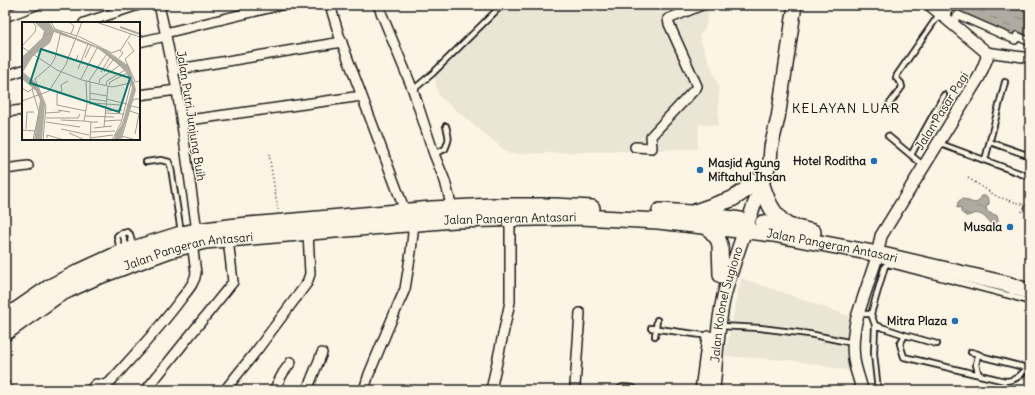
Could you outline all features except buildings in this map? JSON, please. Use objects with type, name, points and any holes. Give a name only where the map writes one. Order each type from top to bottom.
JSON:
[{"type":"highway","points":[[691,213],[732,198],[758,183],[772,210],[779,219],[788,226]]},
{"type":"highway","name":"Jalan Pangeran Antasari","points":[[5,333],[58,295],[127,251],[181,234],[205,241],[308,232],[366,221],[405,211],[492,206],[555,206],[638,209],[691,213],[743,225],[773,234],[879,250],[893,262],[1010,286],[1030,283]]},
{"type":"highway","name":"Jalan Pangeran Antasari","points":[[5,318],[40,293],[62,280],[90,274],[170,250],[195,237],[280,222],[366,221],[414,223],[454,220],[581,217],[658,220],[707,226],[788,226],[1030,292]]},
{"type":"highway","points":[[707,226],[718,239],[720,245],[721,275]]},
{"type":"main road","points":[[743,225],[758,183],[770,162],[771,147],[778,118],[795,5]]},
{"type":"main road","name":"Jalan Kolonel Sugiono","points":[[702,390],[716,293],[721,275],[743,225]]},
{"type":"main road","name":"Jalan Kolonel Sugiono","points":[[713,390],[719,326],[723,302],[743,225]]},
{"type":"street","points":[[5,17],[36,5]]},
{"type":"street","points":[[87,22],[138,5]]},
{"type":"street","name":"Jalan Putri Junjung Buih","points":[[90,390],[96,384],[105,384],[110,382],[165,321],[192,284],[196,276],[195,237],[182,121],[159,5]]},
{"type":"street","points":[[140,42],[281,5]]},
{"type":"street","points":[[330,5],[342,42],[405,211]]},
{"type":"street","points":[[378,5],[413,90],[434,154],[445,180],[452,208]]},
{"type":"street","points":[[635,148],[652,148],[651,136],[696,88],[668,19],[702,5]]},
{"type":"street","points":[[930,5],[986,52],[1030,58]]},
{"type":"street","points":[[943,15],[950,5]]},
{"type":"street","points":[[952,24],[958,15],[1015,40],[1017,36],[1030,42]]},
{"type":"street","points":[[173,70],[342,42]]},
{"type":"street","name":"Jalan Pasar Pagi","points":[[862,390],[854,360],[853,343],[856,321],[879,250],[881,236],[979,78],[988,58],[986,52]]},
{"type":"street","points":[[11,74],[22,70]]},
{"type":"street","points":[[140,95],[177,90]]},
{"type":"street","points":[[182,121],[362,96]]},
{"type":"street","points":[[5,112],[22,110]]},
{"type":"street","points":[[5,169],[28,166]]},
{"type":"street","points":[[491,390],[510,302],[510,218]]},
{"type":"street","points":[[364,390],[369,374],[405,289],[414,223]]},
{"type":"street","points":[[225,390],[307,283],[310,274],[308,232]]},
{"type":"street","points":[[146,390],[232,282],[228,239]]},
{"type":"street","points":[[576,390],[575,386],[580,313]]},
{"type":"street","points":[[307,390],[322,353]]},
{"type":"street","points":[[274,390],[291,362]]},
{"type":"street","points":[[621,390],[633,390]]},
{"type":"lane","points":[[413,90],[433,73],[502,5]]},
{"type":"lane","points":[[888,106],[902,85],[896,80],[897,75],[943,15]]},
{"type":"lane","points":[[985,160],[1006,82]]},
{"type":"lane","points":[[911,155],[944,95]]},
{"type":"lane","points":[[434,154],[445,149],[449,141],[446,126]]},
{"type":"lane","points":[[888,136],[924,166]]},
{"type":"lane","points":[[990,142],[1030,156]]},
{"type":"lane","points":[[938,143],[1030,177]]},
{"type":"lane","points":[[146,162],[160,160],[169,162],[181,234]]},
{"type":"lane","points":[[128,232],[130,234],[127,251],[116,238],[118,234],[128,232]]},
{"type":"lane","points":[[122,233],[127,251]]},
{"type":"lane","points":[[878,390],[874,354],[876,325],[871,314],[885,266],[893,262]]},
{"type":"lane","points":[[1010,286],[1030,302]]},
{"type":"lane","points":[[858,314],[871,314]]},
{"type":"lane","points":[[656,336],[654,328],[657,320]]},
{"type":"lane","points":[[876,325],[937,344]]},
{"type":"lane","points":[[719,326],[760,328],[809,334],[853,343]]},
{"type":"lane","points":[[654,328],[709,336]]},
{"type":"lane","points":[[905,335],[900,344],[904,357],[1005,381],[1014,380],[1022,374],[1028,366],[984,357],[971,352]]},
{"type":"lane","points":[[978,354],[976,365],[980,375]]},
{"type":"path","points":[[268,154],[280,222]]},
{"type":"path","points":[[968,178],[998,197],[1030,206]]},
{"type":"path","points":[[1022,212],[1025,205]]},
{"type":"shaded area","points":[[498,5],[710,5],[705,29],[699,36],[719,87],[718,126],[699,124],[697,149],[509,154],[439,96],[434,77]]},
{"type":"shaded area","points":[[741,278],[852,317],[849,371],[798,361],[725,356]]},
{"type":"water","points":[[948,5],[1030,5],[1030,40],[1010,31],[1008,34],[966,16]]},
{"type":"water","points":[[982,196],[986,196],[989,199],[989,204],[986,207],[987,211],[996,215],[998,218],[998,221],[995,224],[990,223],[981,214],[966,216],[961,212],[961,207],[957,208],[958,202],[962,199],[976,203]]},
{"type":"place","name":"Hotel Roditha","points":[[874,161]]},
{"type":"place","name":"Masjid Agung Miftahul Ihsan","points":[[700,170]]},
{"type":"place","name":"Musala","points":[[1010,227]]},
{"type":"place","name":"Mitra Plaza","points":[[955,321]]},
{"type":"district","name":"KELAYAN LUAR","points":[[846,108]]}]
